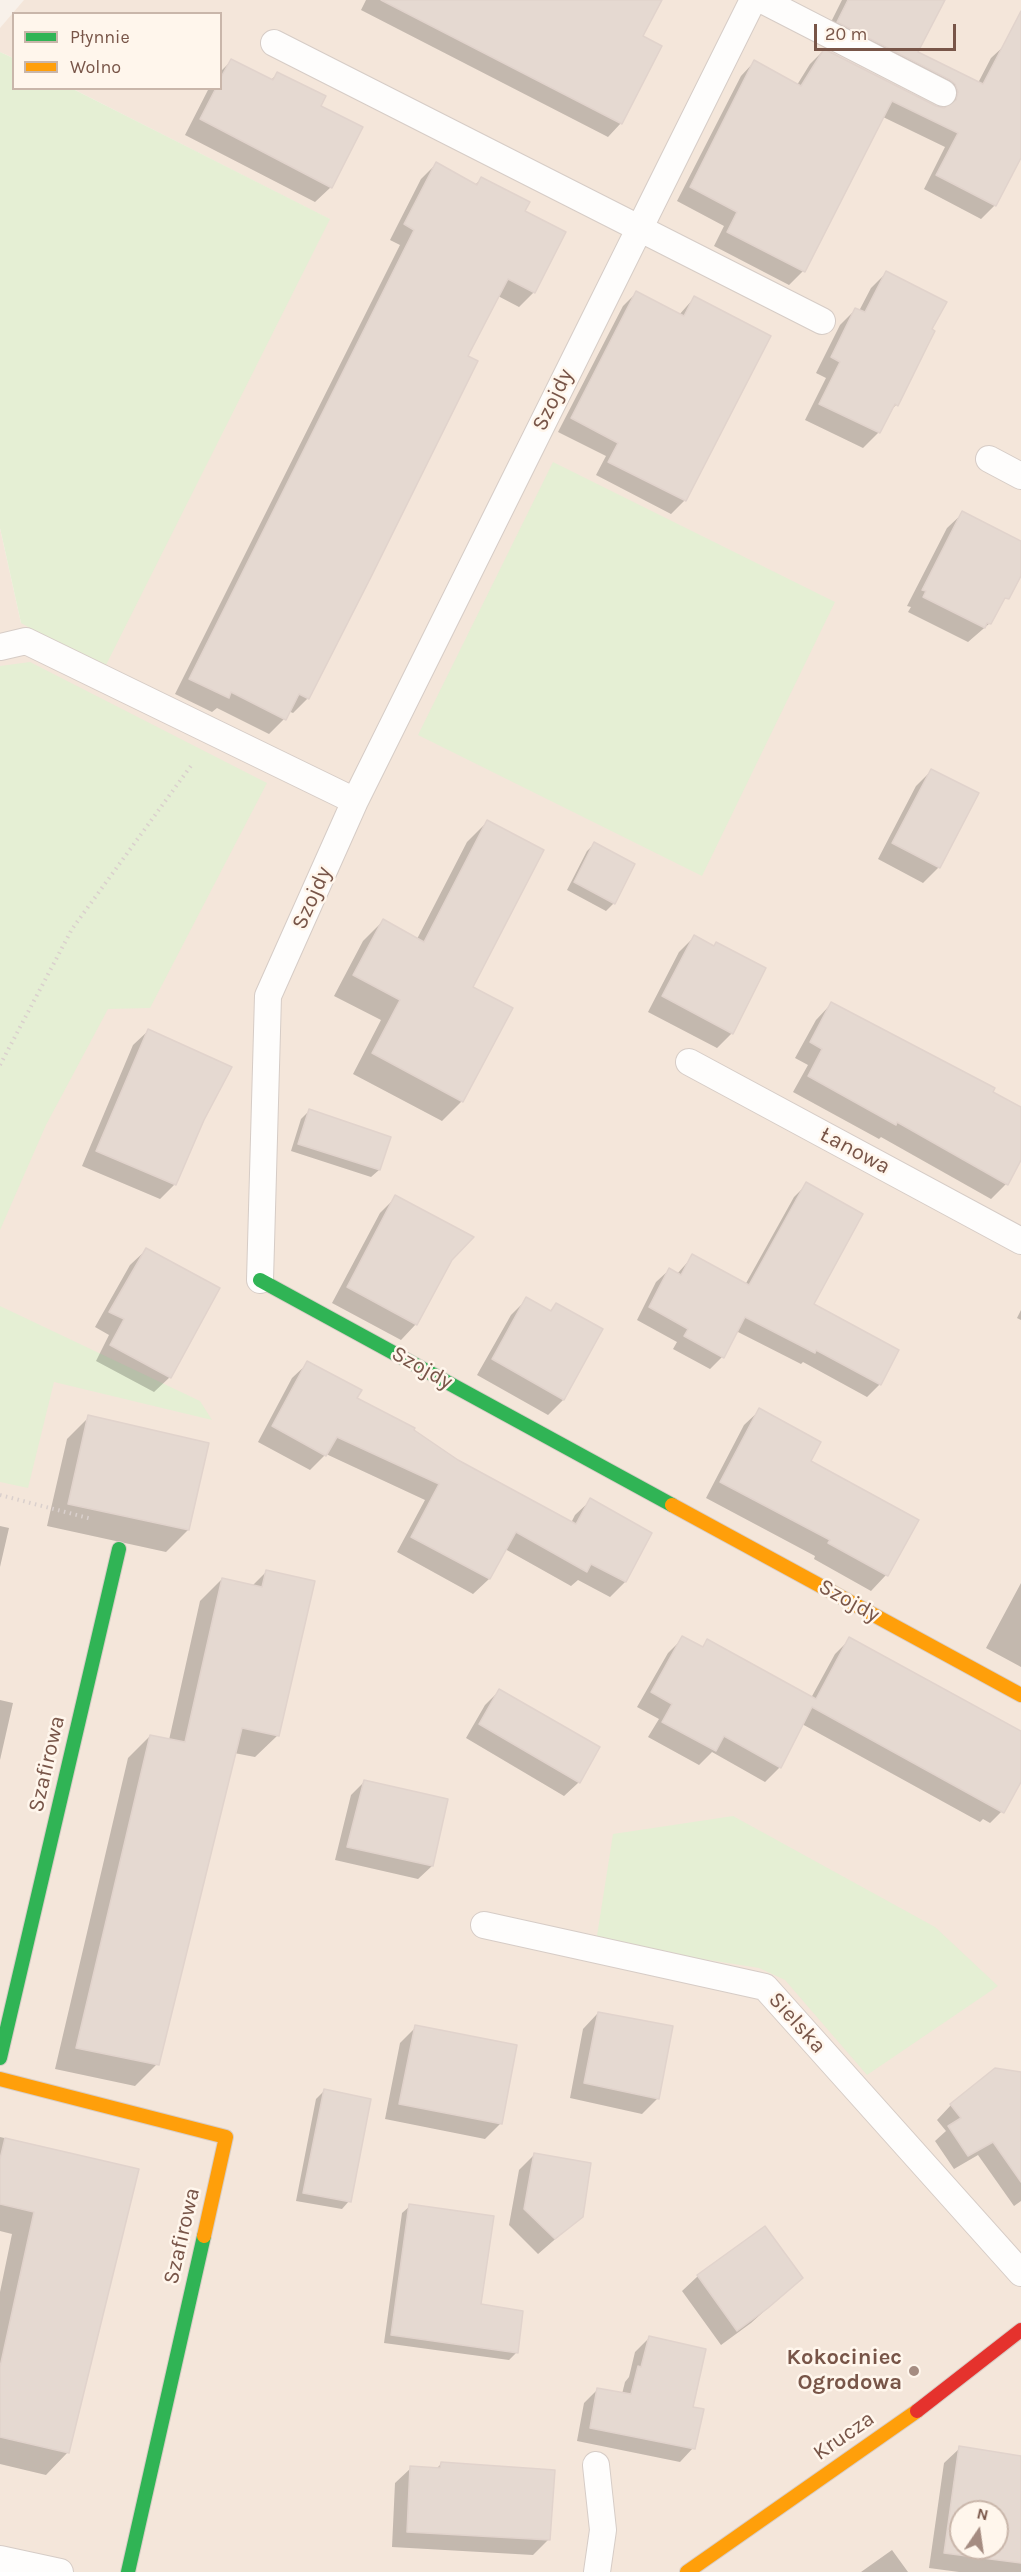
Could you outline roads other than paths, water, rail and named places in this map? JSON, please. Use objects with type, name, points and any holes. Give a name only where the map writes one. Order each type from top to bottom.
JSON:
[{"type":"street","name":"Szojdy","points":[[260,1280],[1021,1695]]},
{"type":"street","name":"Szafirowa","points":[[0,2058],[119,1549]]},
{"type":"street","name":"Szafirowa","points":[[0,2079],[226,2137],[128,2572]]},
{"type":"street","name":"Krucza","points":[[687,2572],[931,2401],[1021,2330]]},
{"type":"lane","name":"Szojdy","points":[[260,1280],[268,996],[355,801],[753,0]]},
{"type":"lane","points":[[762,0],[943,93]]},
{"type":"lane","points":[[274,43],[822,321]]},
{"type":"lane","points":[[989,459],[1021,476]]},
{"type":"lane","points":[[0,646],[26,641],[355,801]]},
{"type":"lane","name":"Łanowa","points":[[689,1062],[1021,1241]]},
{"type":"lane","name":"Sielska","points":[[484,1925],[765,1987],[1021,2272]]},
{"type":"lane","points":[[596,2465],[603,2530],[597,2572]]},
{"type":"lane","points":[[0,2559],[60,2572]]},
{"type":"place","name":"Kokociniec Ogrodowa","points":[[914,2371]]}]
